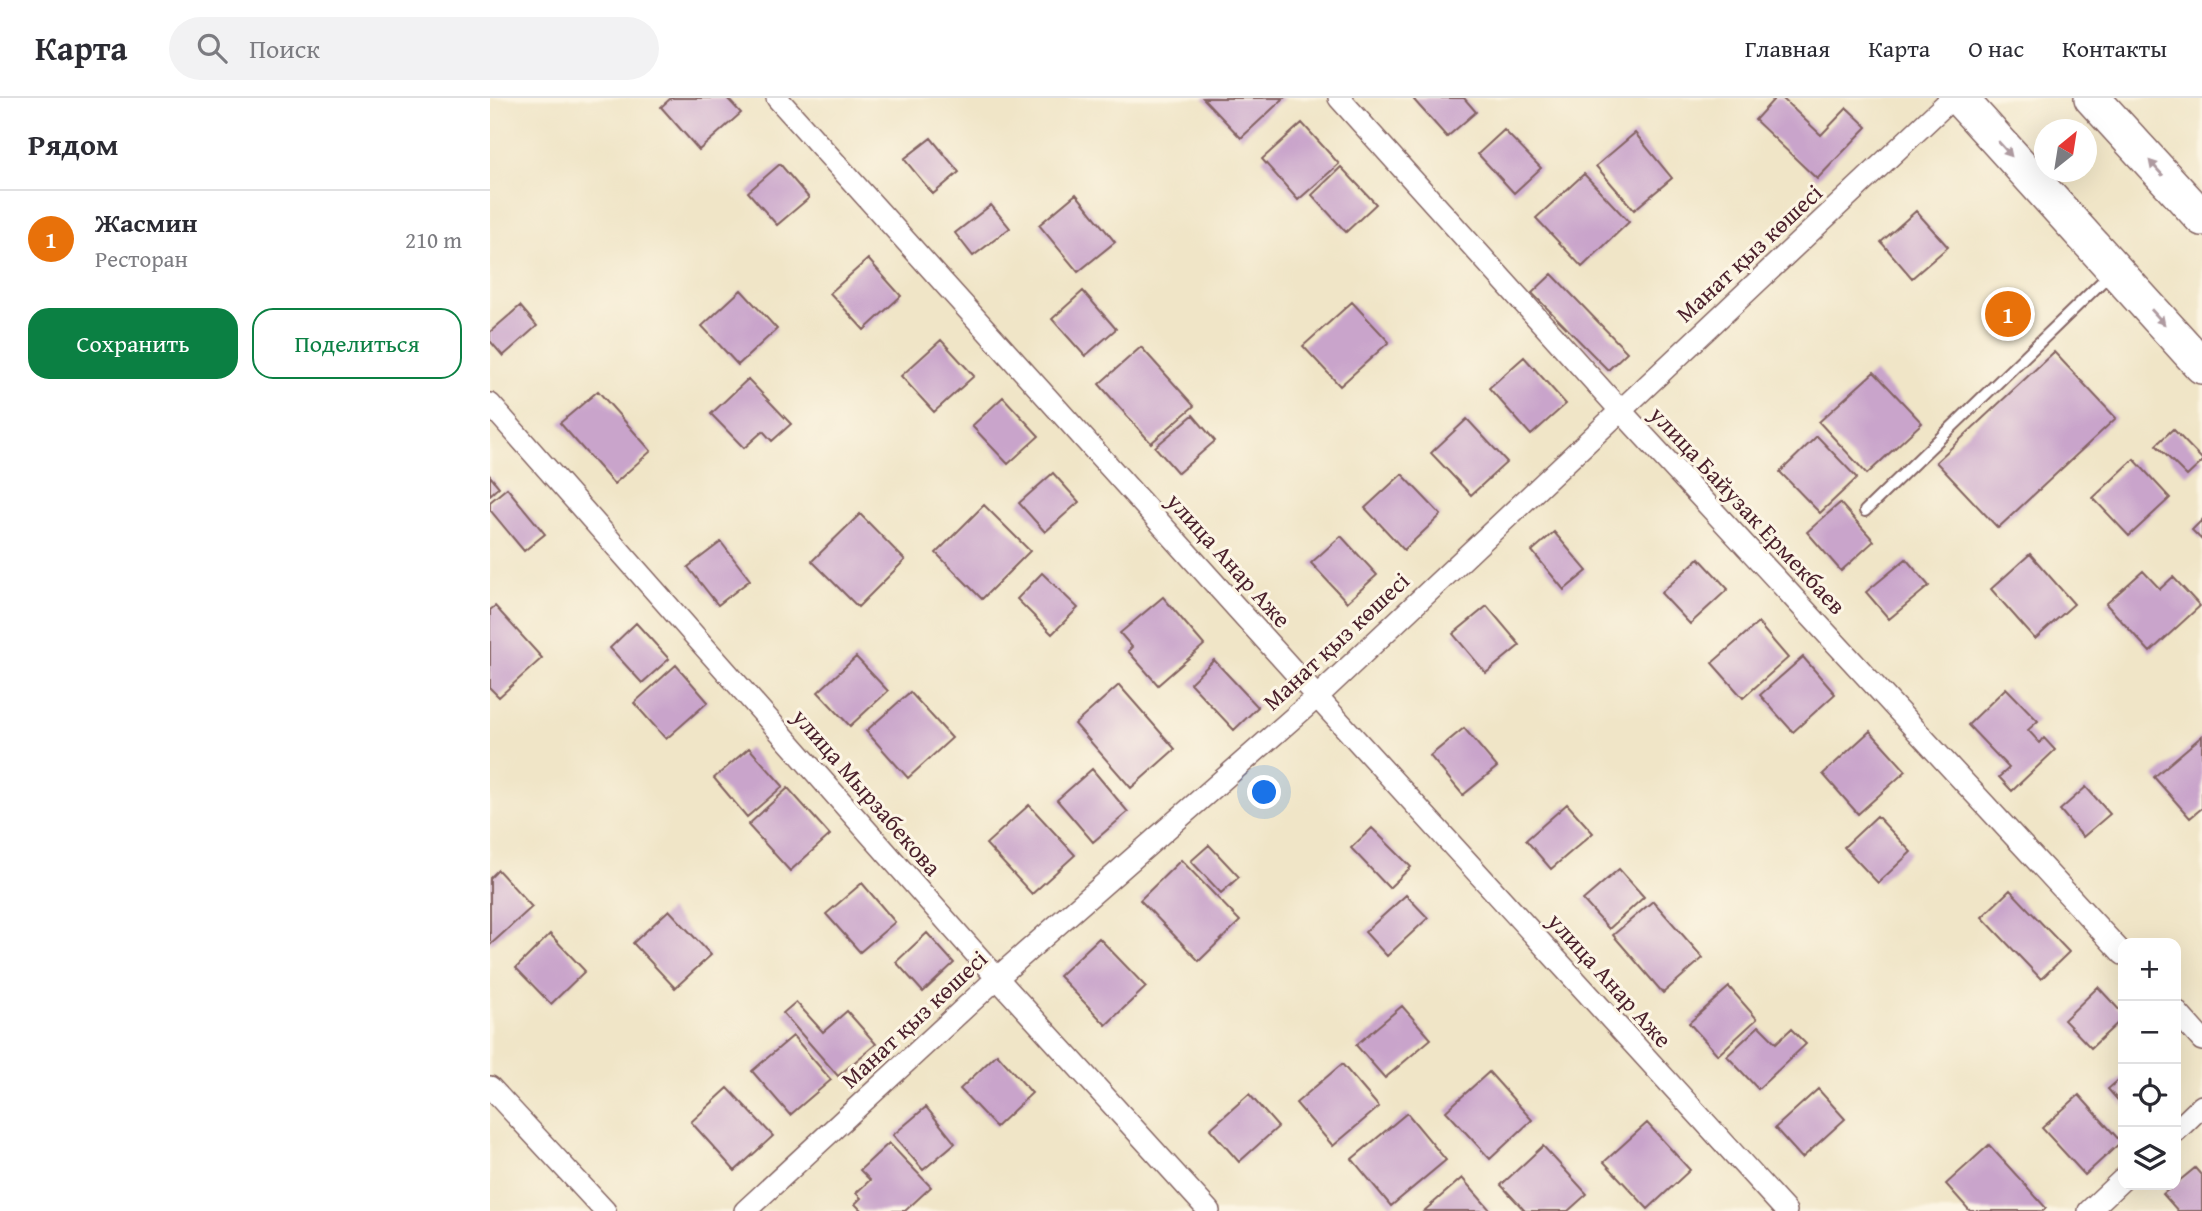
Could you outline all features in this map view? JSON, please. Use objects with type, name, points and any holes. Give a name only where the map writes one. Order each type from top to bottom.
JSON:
[{"type":"main road","points":[[1959,98],[2202,366]]},
{"type":"main road","points":[[2092,98],[2202,218]]},
{"type":"street","name":"улица Анар Аже","points":[[777,98],[1317,697],[1786,1211]]},
{"type":"street","name":"улица Байузак Ермекбаев","points":[[1339,98],[1620,410],[2118,949]]},
{"type":"street","name":"Манат қыз көшесі","points":[[745,1211],[997,978],[1317,697],[1952,98]]},
{"type":"street","name":"улица Мырзабекова","points":[[490,404],[997,978],[1209,1211]]},
{"type":"street","points":[[2181,1017],[2202,1040]]},
{"type":"street","points":[[490,1087],[605,1211]]},
{"type":"street","points":[[2180,1127],[2202,1107]]},
{"type":"street","points":[[2089,1211],[2118,1184]]},
{"type":"lane","points":[[1864,511],[2115,270]]},
{"type":"building","points":[[671,98],[727,98],[741,113],[699,150],[661,107]]},
{"type":"building","points":[[1203,98],[1284,98],[1241,138]]},
{"type":"building","points":[[1464,98],[1476,112],[1447,137],[1414,100]]},
{"type":"building","points":[[1775,98],[1782,98],[1821,135],[1847,108],[1867,127],[1817,179],[1755,120]]},
{"type":"building","points":[[1302,123],[1339,164],[1298,200],[1262,159]]},
{"type":"building","points":[[1504,130],[1541,168],[1514,193],[1478,154]]},
{"type":"building","points":[[1635,133],[1672,178],[1634,210],[1596,166]]},
{"type":"building","points":[[931,138],[959,172],[933,194],[904,159]]},
{"type":"building","points":[[780,164],[809,198],[777,225],[748,192]]},
{"type":"building","points":[[1341,167],[1376,204],[1346,232],[1312,195]]},
{"type":"building","points":[[1584,174],[1629,222],[1582,267],[1536,218]]},
{"type":"building","points":[[1076,194],[1115,242],[1078,272],[1039,225]]},
{"type":"building","points":[[991,205],[1010,228],[973,256],[955,233]]},
{"type":"building","points":[[1916,211],[1948,247],[1912,278],[1881,242]]},
{"type":"building","points":[[868,259],[901,296],[864,330],[830,293]]},
{"type":"building","points":[[1552,274],[1627,352],[1608,370],[1532,293]]},
{"type":"building","points":[[741,290],[777,329],[738,365],[702,326]]},
{"type":"building","points":[[1083,291],[1116,329],[1085,356],[1052,319]]},
{"type":"building","points":[[1352,302],[1389,342],[1340,386],[1303,346]]},
{"type":"building","points":[[520,306],[537,326],[503,356],[490,341],[490,332]]},
{"type":"building","points":[[941,340],[974,376],[934,412],[901,376]]},
{"type":"building","points":[[1141,347],[1194,406],[1151,443],[1099,384]]},
{"type":"building","points":[[2054,352],[2116,418],[1998,528],[1936,462]]},
{"type":"building","points":[[1524,357],[1566,404],[1531,435],[1489,388]]},
{"type":"building","points":[[1874,372],[1922,423],[1867,474],[1819,422]]},
{"type":"building","points":[[748,379],[791,424],[772,441],[763,431],[744,448],[711,414]]},
{"type":"building","points":[[598,391],[651,451],[614,484],[560,423]]},
{"type":"building","points":[[1003,397],[1039,436],[1008,464],[972,426]]},
{"type":"building","points":[[1193,415],[1215,441],[1178,473],[1155,447]]},
{"type":"building","points":[[1467,419],[1507,462],[1471,495],[1431,453]]},
{"type":"building","points":[[2173,429],[2202,459],[2187,476],[2156,445]]},
{"type":"building","points":[[1817,436],[1857,478],[1820,513],[1780,472]]},
{"type":"building","points":[[2134,459],[2170,498],[2129,536],[2093,498]]},
{"type":"building","points":[[1053,473],[1079,502],[1045,532],[1019,503]]},
{"type":"building","points":[[1402,474],[1441,515],[1404,550],[1365,508]]},
{"type":"building","points":[[490,476],[499,487],[490,495]]},
{"type":"building","points":[[507,488],[545,534],[524,551],[490,510],[490,502]]},
{"type":"building","points":[[1840,503],[1874,541],[1841,571],[1807,532]]},
{"type":"building","points":[[984,505],[1030,551],[982,599],[936,553]]},
{"type":"building","points":[[860,514],[905,560],[858,607],[812,561]]},
{"type":"building","points":[[2202,520],[2202,540],[2192,530]]},
{"type":"building","points":[[1554,532],[1587,571],[1564,590],[1532,551]]},
{"type":"building","points":[[1341,536],[1377,575],[1347,602],[1311,563]]},
{"type":"building","points":[[721,542],[750,580],[718,605],[688,567]]},
{"type":"building","points":[[2030,554],[2074,604],[2035,639],[1991,589]]},
{"type":"building","points":[[1699,558],[1728,589],[1690,624],[1661,593]]},
{"type":"building","points":[[1906,559],[1929,586],[1889,619],[1866,592]]},
{"type":"building","points":[[2143,571],[2160,589],[2173,577],[2200,606],[2150,652],[2106,604]]},
{"type":"building","points":[[1042,573],[1078,608],[1052,634],[1017,599]]},
{"type":"building","points":[[1163,597],[1204,645],[1158,685],[1128,651],[1132,647],[1120,633]]},
{"type":"building","points":[[495,606],[542,658],[499,697],[490,688],[490,610]]},
{"type":"building","points":[[1487,606],[1520,645],[1486,673],[1453,634]]},
{"type":"building","points":[[636,623],[669,659],[642,683],[610,648]]},
{"type":"building","points":[[1758,623],[1788,658],[1743,698],[1712,663]]},
{"type":"building","points":[[856,657],[888,691],[850,726],[818,692]]},
{"type":"building","points":[[1803,657],[1835,694],[1793,732],[1760,695]]},
{"type":"building","points":[[1214,660],[1258,707],[1234,730],[1190,683]]},
{"type":"building","points":[[676,665],[708,702],[666,739],[634,703]]},
{"type":"building","points":[[1119,685],[1175,749],[1131,788],[1075,724]]},
{"type":"building","points":[[2006,688],[2038,721],[2028,730],[2040,743],[2044,738],[2055,750],[2012,791],[1999,777],[2009,768],[1968,725]]},
{"type":"building","points":[[910,692],[952,738],[908,778],[866,731]]},
{"type":"building","points":[[1464,728],[1497,767],[1463,795],[1430,756]]},
{"type":"building","points":[[1870,731],[1906,771],[1858,814],[1823,774]]},
{"type":"building","points":[[2202,736],[2202,808],[2190,818],[2154,777]]},
{"type":"building","points":[[749,748],[783,786],[747,817],[714,778]]},
{"type":"building","points":[[1092,769],[1128,812],[1093,842],[1057,800]]},
{"type":"building","points":[[2086,787],[2110,814],[2083,837],[2060,810]]},
{"type":"building","points":[[788,788],[830,835],[790,871],[748,825]]},
{"type":"building","points":[[1567,804],[1593,833],[1551,869],[1526,840]]},
{"type":"building","points":[[1029,805],[1075,855],[1032,894],[986,844]]},
{"type":"building","points":[[1877,816],[1911,852],[1878,883],[1844,847]]},
{"type":"building","points":[[1372,828],[1411,867],[1389,888],[1351,848]]},
{"type":"building","points":[[1209,845],[1239,877],[1221,893],[1191,861]]},
{"type":"building","points":[[1181,860],[1240,921],[1199,961],[1140,900]]},
{"type":"building","points":[[1619,869],[1644,897],[1609,929],[1583,900]]},
{"type":"building","points":[[498,870],[532,907],[490,945],[490,878]]},
{"type":"building","points":[[862,883],[895,922],[860,952],[826,914]]},
{"type":"building","points":[[2010,890],[2069,952],[2041,979],[1982,917]]},
{"type":"building","points":[[1406,895],[1428,918],[1387,956],[1365,932]]},
{"type":"building","points":[[1653,901],[1703,958],[1663,993],[1613,935]]},
{"type":"building","points":[[669,910],[711,955],[675,988],[633,943]]},
{"type":"building","points":[[927,933],[954,963],[923,992],[896,962]]},
{"type":"building","points":[[550,934],[585,971],[551,1004],[516,968]]},
{"type":"building","points":[[1099,938],[1146,987],[1106,1025],[1059,976]]},
{"type":"building","points":[[1729,987],[1757,1019],[1718,1055],[1689,1023]]},
{"type":"building","points":[[2098,987],[2118,1009],[2118,1023],[2091,1048],[2064,1020]]},
{"type":"building","points":[[796,1002],[823,1032],[847,1011],[876,1044],[838,1076],[783,1013]]},
{"type":"building","points":[[1402,1006],[1431,1039],[1385,1078],[1356,1045]]},
{"type":"building","points":[[1759,1026],[1776,1043],[1791,1029],[1806,1044],[1758,1089],[1727,1056]]},
{"type":"building","points":[[793,1036],[831,1080],[790,1115],[752,1071]]},
{"type":"building","points":[[997,1054],[1032,1093],[996,1127],[960,1089]]},
{"type":"building","points":[[1342,1064],[1379,1107],[1333,1146],[1296,1103]]},
{"type":"building","points":[[1489,1072],[1532,1120],[1490,1159],[1446,1111]]},
{"type":"building","points":[[2118,1080],[2118,1100],[2108,1089]]},
{"type":"building","points":[[728,1088],[773,1136],[735,1171],[691,1122]]},
{"type":"building","points":[[1818,1089],[1845,1119],[1802,1158],[1775,1128]]},
{"type":"building","points":[[1249,1094],[1278,1127],[1239,1162],[1210,1129]]},
{"type":"building","points":[[2079,1095],[2118,1139],[2118,1145],[2085,1175],[2042,1128]]},
{"type":"building","points":[[926,1107],[955,1143],[923,1170],[893,1135]]},
{"type":"building","points":[[1407,1113],[1446,1160],[1391,1206],[1352,1159]]},
{"type":"building","points":[[1647,1123],[1690,1170],[1648,1209],[1604,1162]]},
{"type":"building","points":[[889,1143],[931,1187],[905,1211],[862,1211],[855,1204],[861,1198],[856,1193],[870,1180],[860,1170]]},
{"type":"building","points":[[1989,1145],[2046,1208],[2043,1211],[1970,1211],[1946,1184]]},
{"type":"building","points":[[1543,1146],[1587,1194],[1568,1211],[1525,1211],[1501,1185]]},
{"type":"building","points":[[2195,1168],[2202,1176],[2202,1211],[2178,1211],[2163,1194],[2168,1190],[2181,1190],[2181,1179]]},
{"type":"building","points":[[1462,1178],[1491,1211],[1424,1211]]},
{"type":"place","name":"Жасмин","points":[[2008,314]]}]
